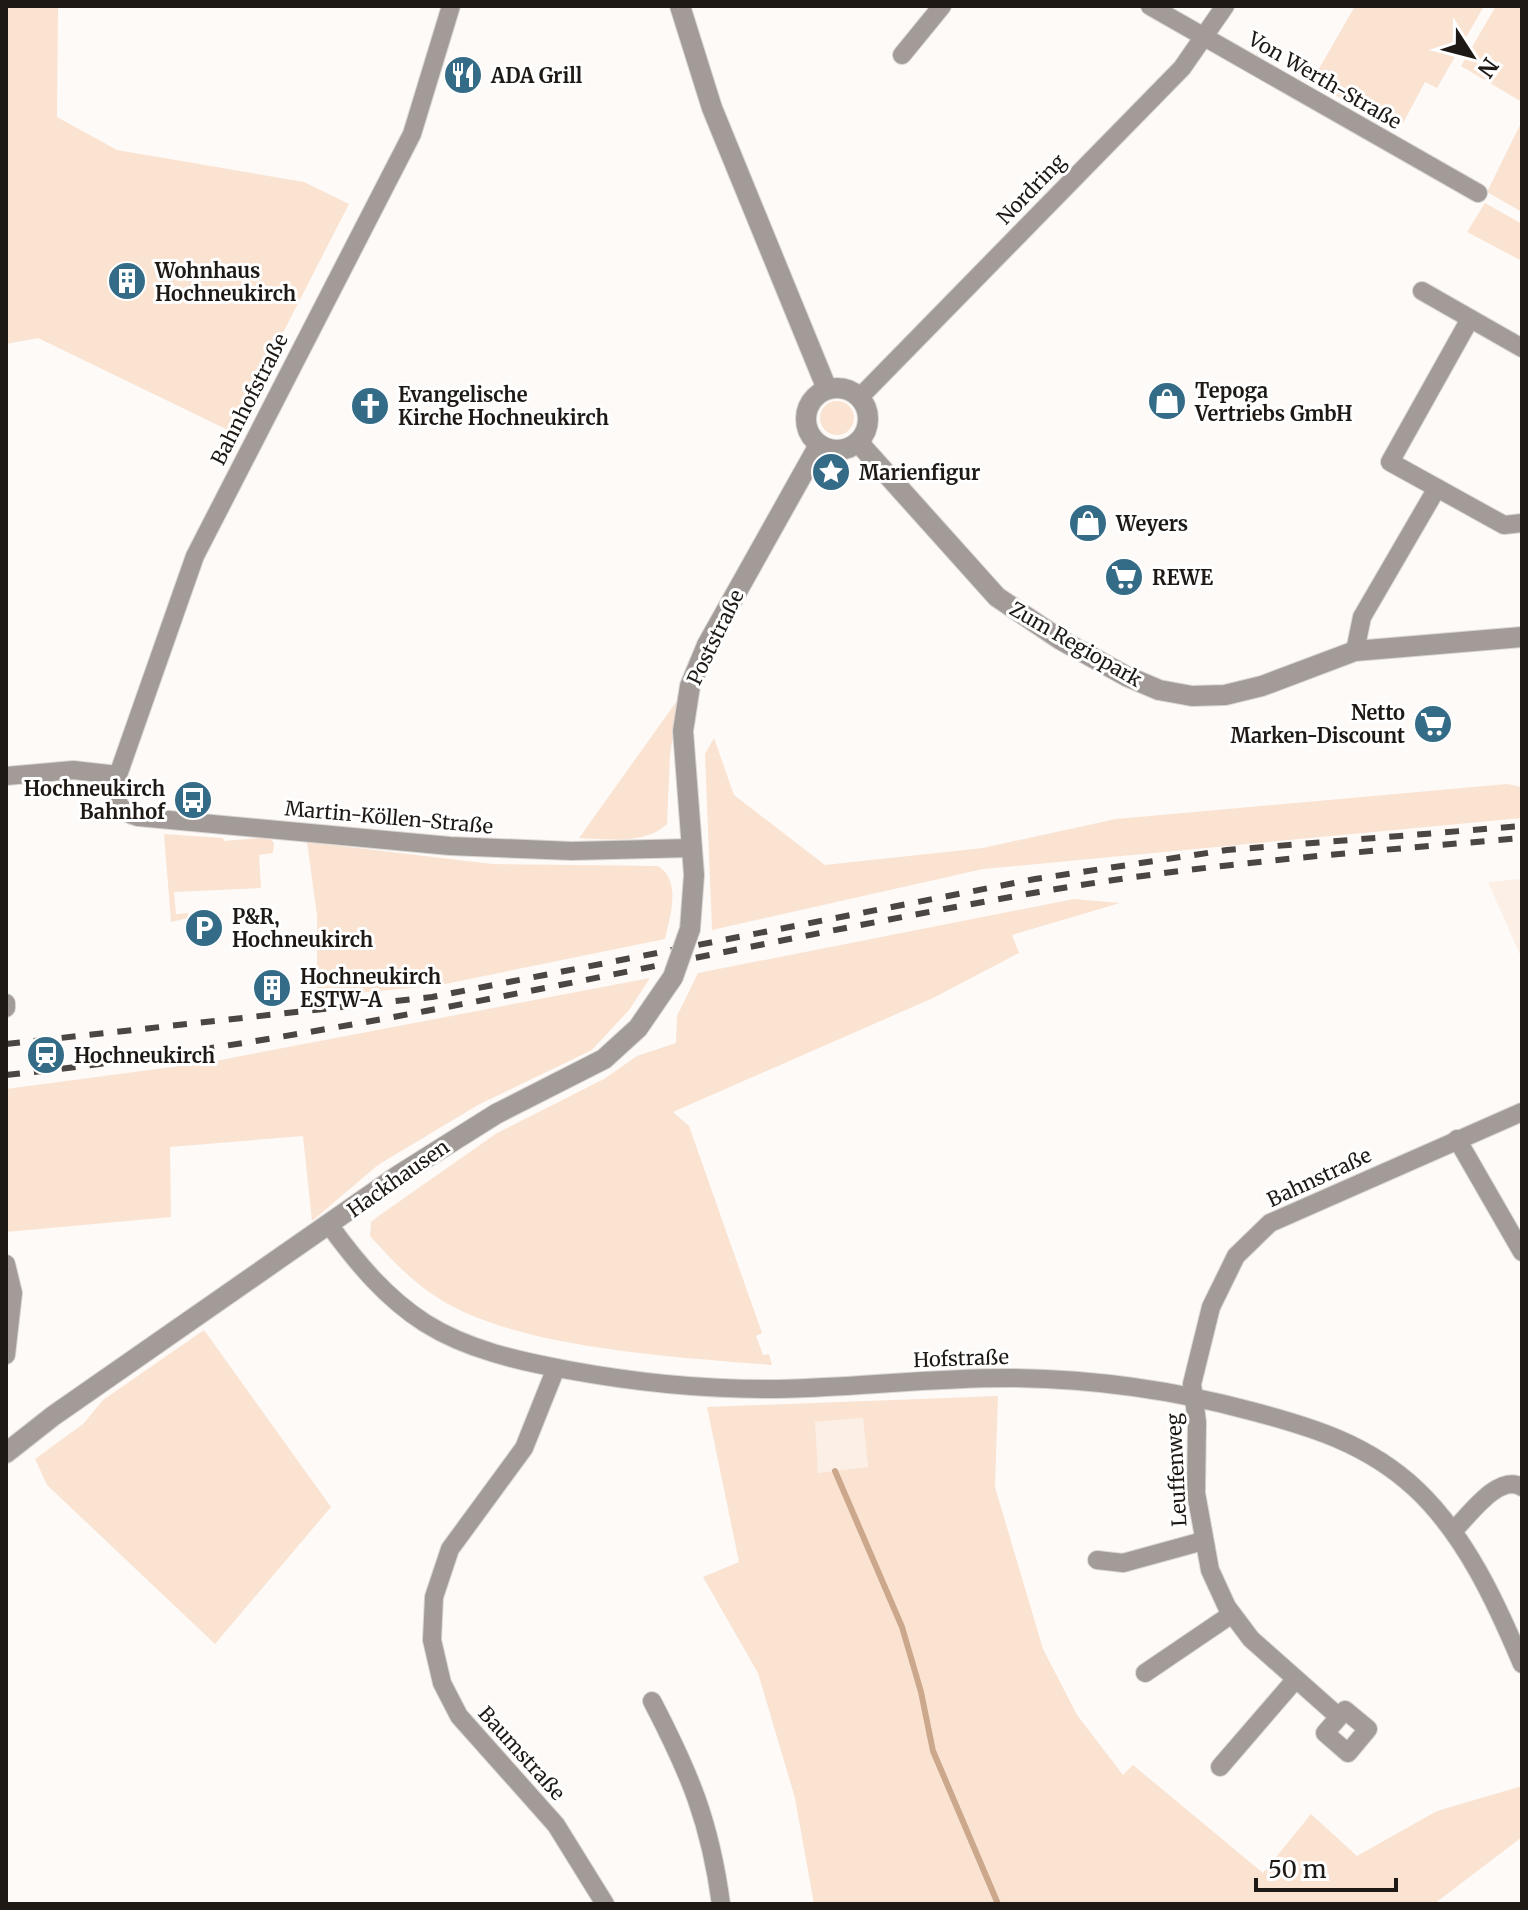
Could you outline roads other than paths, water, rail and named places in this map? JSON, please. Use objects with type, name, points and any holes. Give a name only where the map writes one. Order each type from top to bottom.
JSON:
[{"type":"street","name":"Bahnhofstraße","points":[[118,775],[195,556],[412,134],[451,6]]},
{"type":"street","points":[[680,6],[712,108],[827,389]]},
{"type":"street","points":[[902,55],[942,6]]},
{"type":"street","name":"Von Werth-Straße","points":[[1150,6],[1478,193]]},
{"type":"street","name":"Nordring","points":[[860,397],[1182,68],[1206,38],[1225,6]]},
{"type":"street","points":[[1422,291],[1522,348]]},
{"type":"street","points":[[1470,319],[1390,462],[1504,525],[1522,523]]},
{"type":"street","points":[[827,389],[848,390],[860,397],[868,418],[858,442],[843,450],[819,445],[811,436],[806,417],[813,399],[827,389]]},
{"type":"street","name":"Zum Regiopark","points":[[858,442],[997,597],[1037,625],[1141,684],[1186,695],[1232,694],[1355,651],[1522,637]]},
{"type":"street","name":"Poststraße","points":[[691,848],[683,731],[690,686],[707,645],[819,445]]},
{"type":"street","points":[[1355,651],[1362,617],[1437,488]]},
{"type":"street","points":[[6,776],[73,770],[118,775]]},
{"type":"street","name":"Martin-Köllen-Straße","points":[[118,775],[115,794],[119,806],[138,817],[450,846],[572,851],[691,848]]},
{"type":"street","name":"Hackhausen","points":[[6,1453],[53,1416],[330,1226],[384,1185],[484,1121],[604,1059],[638,1028],[673,977],[690,929],[694,893],[691,848]]},
{"type":"street","name":"Bahnstraße","points":[[1193,1396],[1193,1373],[1211,1307],[1230,1265],[1252,1238],[1280,1217],[1522,1112]]},
{"type":"street","points":[[1457,1139],[1522,1252]]},
{"type":"street","name":"Hofstraße","points":[[330,1226],[379,1286],[426,1323],[483,1350],[556,1368],[720,1388],[787,1389],[1013,1378],[1085,1382],[1193,1396],[1301,1424],[1353,1445],[1404,1478],[1453,1531],[1522,1664]]},
{"type":"street","points":[[6,1264],[13,1293],[6,1355]]},
{"type":"street","name":"Baumstraße","points":[[556,1368],[524,1448],[450,1549],[434,1597],[432,1640],[442,1683],[455,1709],[556,1825],[605,1904]]},
{"type":"street","name":"Leuffenweg","points":[[1193,1396],[1197,1422],[1195,1482],[1203,1541],[1214,1579],[1232,1614],[1257,1647],[1339,1717]]},
{"type":"street","points":[[1453,1531],[1500,1486],[1512,1483],[1522,1487]]},
{"type":"street","name":"Leuffenweg","points":[[1097,1560],[1123,1563],[1203,1541]]},
{"type":"street","points":[[1145,1673],[1232,1614]]},
{"type":"street","points":[[1220,1767],[1295,1680]]},
{"type":"street","points":[[652,1701],[699,1799],[710,1832],[721,1904]]},
{"type":"waterway","points":[[835,1471],[902,1627],[921,1692],[933,1751],[998,1904]]},
{"type":"railway","points":[[6,1044],[432,997],[1035,879],[1227,850],[1522,826]]},
{"type":"railway","points":[[6,1075],[136,1059],[395,1017],[1099,882],[1280,860],[1522,838]]},
{"type":"place","name":"ADA Grill","points":[[463,75]]},
{"type":"place","name":"Wohnhaus Hochneukirch","points":[[127,281]]},
{"type":"place","name":"Tepoga Vertriebs GmbH","points":[[1167,401]]},
{"type":"place","name":"Evangelische Kirche Hochneukirch","points":[[370,406]]},
{"type":"place","name":"Marienfigur","points":[[831,472]]},
{"type":"place","name":"Weyers","points":[[1088,523]]},
{"type":"place","name":"REWE","points":[[1124,577]]},
{"type":"place","name":"Netto Marken-Discount","points":[[1433,724]]},
{"type":"place","name":"Hochneukirch Bahnhof","points":[[193,800]]},
{"type":"place","name":"P&R, Hochneukirch","points":[[204,928]]},
{"type":"place","name":"Hochneukirch ESTW-A","points":[[272,988]]},
{"type":"place","name":"Hochneukirch","points":[[46,1055]]}]
